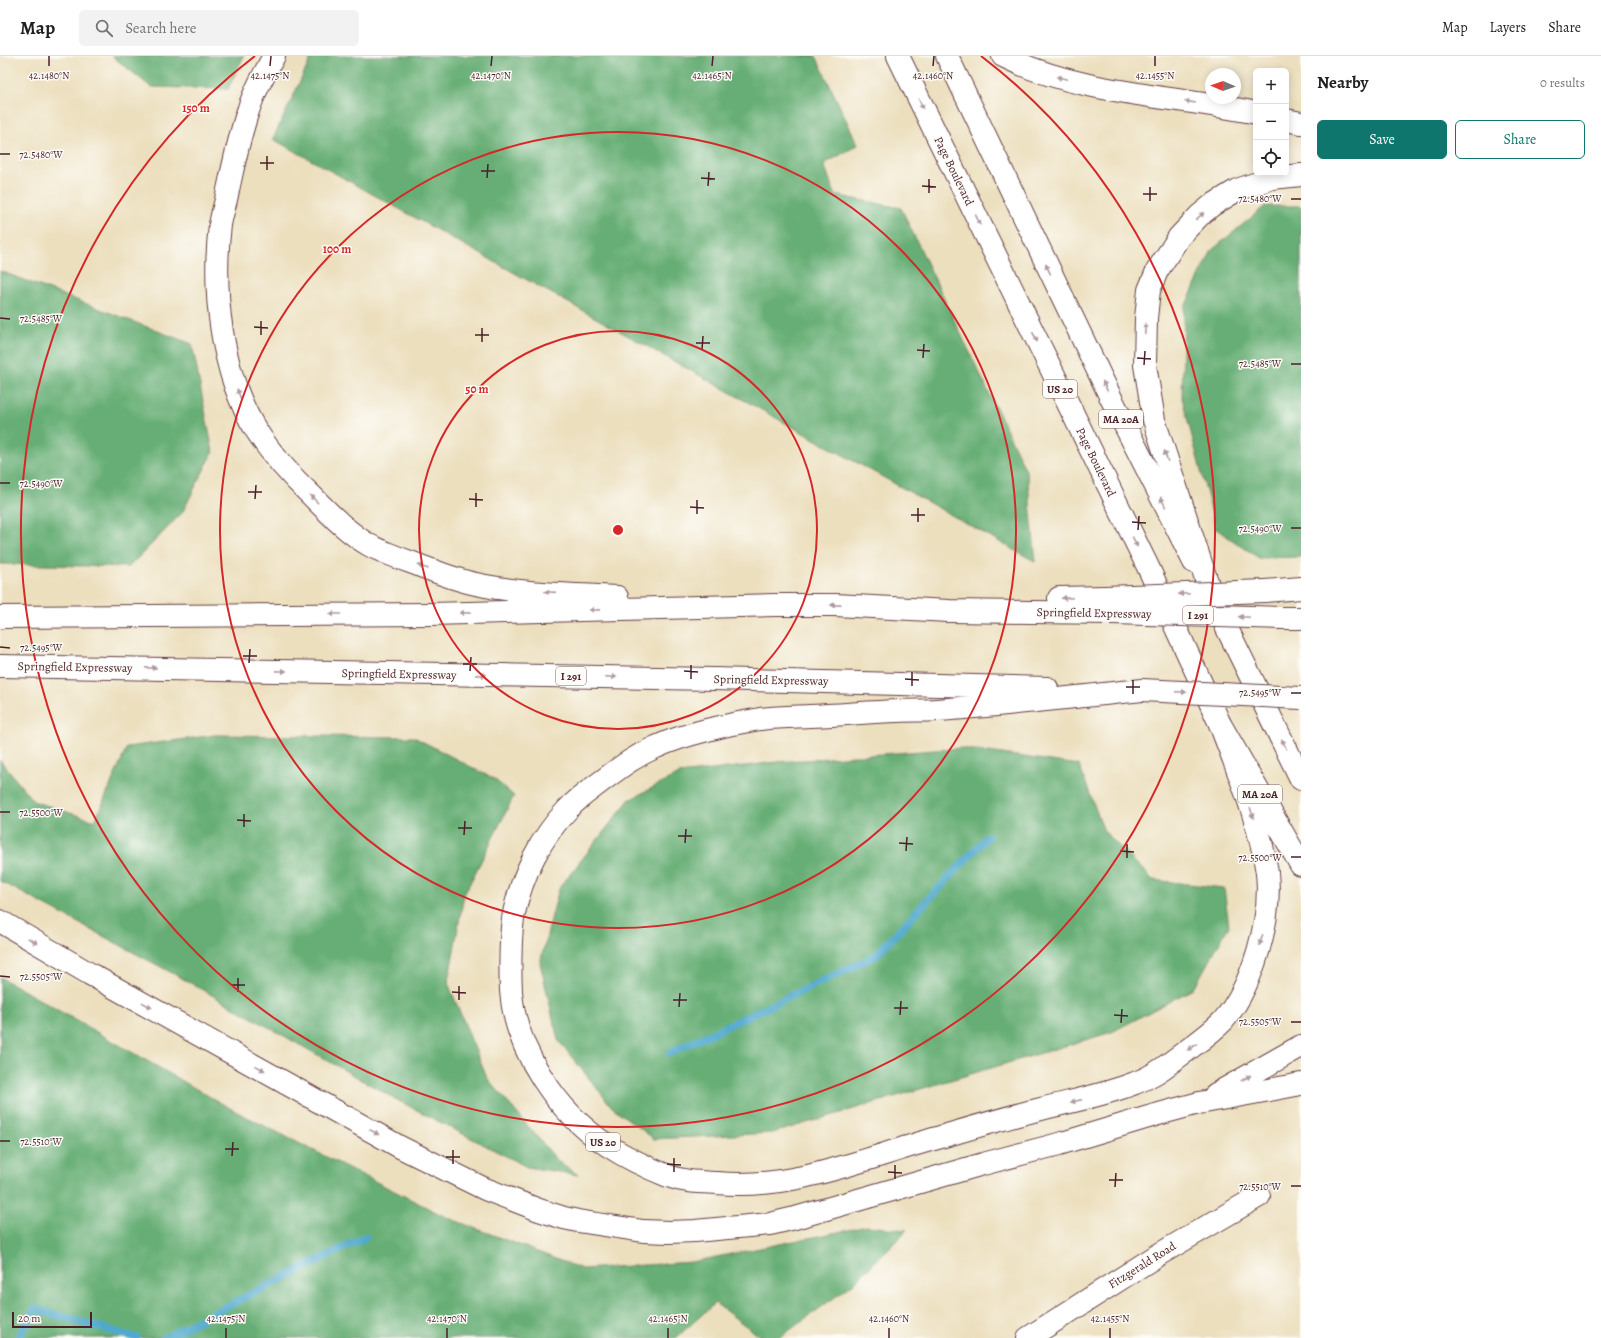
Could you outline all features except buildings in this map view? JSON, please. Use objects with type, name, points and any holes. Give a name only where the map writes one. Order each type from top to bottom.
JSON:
[{"type":"main road","points":[[274,56],[252,100],[241,131],[220,223],[217,267],[221,325],[226,350],[236,385],[248,416],[256,430],[285,469],[330,514],[360,539],[394,556],[460,580],[509,590],[742,606]]},
{"type":"main road","name":"Page Boulevard","points":[[898,56],[1148,567],[1220,724],[1301,864]]},
{"type":"main road","name":"MA 20A","points":[[947,56],[1111,398],[1301,779]]},
{"type":"main road","points":[[1003,56],[1031,69],[1071,80],[1113,89],[1253,112]]},
{"type":"main road","points":[[1289,121],[1301,123]]},
{"type":"main road","points":[[1213,600],[1154,420],[1145,365],[1146,318],[1149,290],[1166,255],[1179,237],[1211,206],[1237,190],[1272,178],[1301,175]]},
{"type":"main road","points":[[1109,605],[1301,588]]},
{"type":"main road","name":"Springfield Expressway","points":[[0,617],[431,614],[742,606],[858,606],[949,611],[1109,605],[1292,618]]},
{"type":"main road","name":"Springfield Expressway","points":[[0,666],[706,678],[1142,690],[1301,698]]},
{"type":"main road","name":"US 20","points":[[1142,690],[934,710],[760,719],[675,740],[657,746],[625,763],[568,809],[547,835],[530,866],[515,906],[512,928],[511,987],[513,1006],[524,1042],[542,1078],[551,1091],[573,1116],[594,1135],[618,1151],[674,1178],[688,1181],[733,1184],[780,1182],[812,1176],[925,1141],[1040,1109],[1105,1094],[1153,1075],[1209,1034],[1229,1012],[1243,988],[1250,972],[1264,930],[1268,905],[1268,892],[1264,852],[1255,822],[1220,724]]},
{"type":"main road","points":[[0,921],[84,970],[400,1147],[445,1170],[485,1189],[539,1210],[578,1221],[630,1230],[669,1232],[770,1224],[896,1190],[1199,1103],[1301,1084]]},
{"type":"main road","points":[[1199,1103],[1301,1046]]},
{"type":"main road","name":"Fitzgerald Road","points":[[1028,1338],[1158,1254],[1259,1196]]},
{"type":"green space","points":[[112,56],[244,56],[228,89],[151,87]]},
{"type":"green space","points":[[312,56],[816,56],[858,145],[824,164],[835,195],[901,208],[1027,473],[1036,562],[273,139]]},
{"type":"green space","points":[[1265,206],[1301,206],[1301,557],[1259,558],[1216,529],[1182,398],[1184,309],[1212,250]]},
{"type":"green space","points":[[0,271],[192,344],[213,452],[182,513],[129,567],[0,564]]},
{"type":"green space","points":[[215,735],[414,737],[494,779],[514,796],[464,895],[448,983],[487,1078],[557,1160],[578,1175],[527,1167],[399,1101],[187,981],[0,881],[0,760],[33,801],[95,821],[127,747]]},
{"type":"green space","points":[[961,748],[1079,765],[1104,831],[1153,880],[1224,888],[1229,926],[1193,989],[1112,1032],[773,1133],[654,1139],[612,1107],[558,1040],[540,963],[559,888],[629,800],[679,774],[777,762]]},
{"type":"green space","points":[[0,977],[235,1111],[446,1217],[582,1269],[692,1262],[867,1226],[907,1230],[853,1284],[779,1338],[762,1338],[715,1303],[676,1338],[0,1338]]},
{"type":"waterway","points":[[670,1053],[875,956],[988,836]]},
{"type":"waterway","points":[[164,1338],[365,1237]]},
{"type":"waterway","points":[[18,1338],[35,1309],[137,1338]]}]
